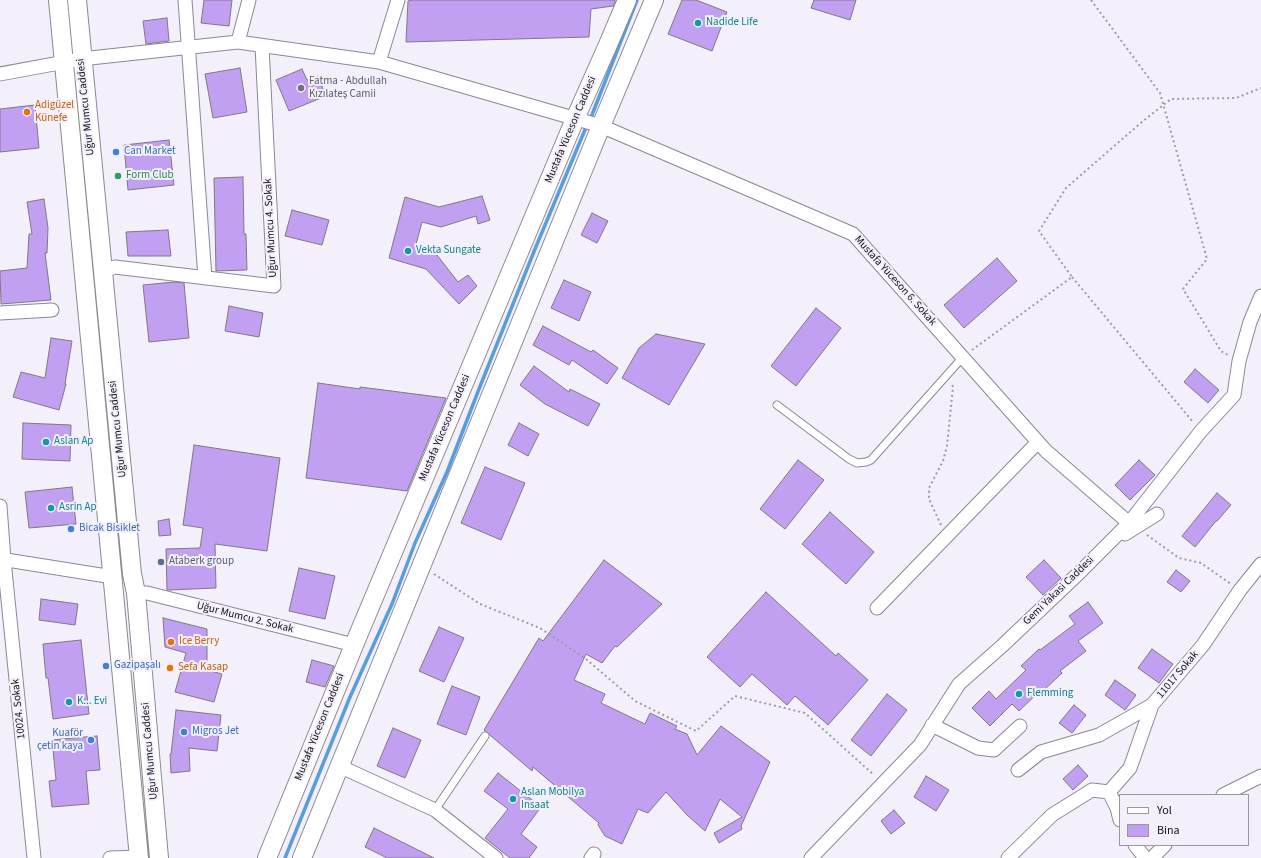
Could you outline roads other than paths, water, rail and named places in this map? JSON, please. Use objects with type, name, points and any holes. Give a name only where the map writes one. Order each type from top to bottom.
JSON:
[{"type":"street","name":"Uğur Mumcu Caddesi","points":[[58,0],[139,858]]},
{"type":"street","name":"Uğur Mumcu Caddesi","points":[[77,0],[81,59],[132,574],[136,593],[159,858]]},
{"type":"street","points":[[185,0],[205,278]]},
{"type":"street","points":[[238,42],[249,0]]},
{"type":"street","points":[[379,62],[398,0]]},
{"type":"street","name":"Mustafa Yüceson Caddesi","points":[[302,858],[338,766],[421,566],[588,123],[607,47],[627,0]]},
{"type":"street","name":"Mustafa Yüceson Caddesi","points":[[267,858],[354,645],[588,123],[654,0]]},
{"type":"street","name":"Mustafa Yüceson 6. Sokak","points":[[0,74],[81,59],[238,42],[379,62],[588,123],[853,234],[1046,451],[1132,525]]},
{"type":"street","name":"Uğur Mumcu 4. Sokak","points":[[102,271],[115,267],[274,286],[262,46]]},
{"type":"street","name":"Gemi Yakasi Caddesi","points":[[811,858],[920,745],[958,684],[1002,646],[1117,535],[1132,525],[1201,431],[1234,395],[1239,361],[1250,322],[1261,296]]},
{"type":"street","points":[[0,313],[52,310]]},
{"type":"street","points":[[877,608],[1038,442]]},
{"type":"street","name":"10024. Sokak","points":[[0,506],[2,560],[34,858]]},
{"type":"street","points":[[1132,525],[1157,514]]},
{"type":"street","points":[[2,560],[113,577]]},
{"type":"street","name":"11017 Sokak","points":[[1109,792],[1130,768],[1152,705],[1203,645],[1240,590],[1261,564]]},
{"type":"street","name":"Uğur Mumcu 2. Sokak","points":[[136,593],[147,594],[354,645]]},
{"type":"street","points":[[1018,770],[1041,752],[1099,735],[1152,705]]},
{"type":"street","points":[[932,725],[978,748],[994,750],[1020,726]]},
{"type":"street","points":[[338,766],[435,810],[496,858]]},
{"type":"street","points":[[1225,794],[1261,776]]},
{"type":"street","points":[[1008,858],[1052,815],[1092,790],[1109,792],[1117,808],[1119,816]]},
{"type":"street","points":[[1136,846],[1145,858]]},
{"type":"street","points":[[1152,858],[1165,846]]},
{"type":"street","points":[[110,858],[139,858]]},
{"type":"lane","points":[[778,405],[849,459],[862,463],[871,460],[963,357]]},
{"type":"lane","points":[[435,810],[485,736]]},
{"type":"waterway","points":[[590,120],[637,0]]},
{"type":"waterway","points":[[285,858],[350,697],[392,604],[415,543],[447,472],[535,249],[587,125]]},
{"type":"place","name":"Nadide Life","points":[[698,23]]},
{"type":"place","name":"Fatma - Abdullah Kızılateş Camii","points":[[301,88]]},
{"type":"place","name":"Adigüzel Künefe","points":[[27,112]]},
{"type":"place","name":"Can Market","points":[[116,152]]},
{"type":"place","name":"Form Club","points":[[118,176]]},
{"type":"place","name":"Vekta Sungate","points":[[408,251]]},
{"type":"place","name":"Aslan Ap","points":[[46,442]]},
{"type":"place","name":"Asrin Ap","points":[[51,508]]},
{"type":"place","name":"Bicak Bisiklet","points":[[71,529]]},
{"type":"place","name":"Ataberk group","points":[[161,562]]},
{"type":"place","name":"Ice Berry","points":[[171,642]]},
{"type":"place","name":"Gazipaşalı","points":[[106,666]]},
{"type":"place","name":"Sefa Kasap","points":[[170,668]]},
{"type":"place","name":"Flemming","points":[[1019,694]]},
{"type":"place","name":"K... Evi","points":[[69,702]]},
{"type":"place","name":"Migros Jet","points":[[184,732]]},
{"type":"place","name":"Kuaför çetin kaya","points":[[91,740]]},
{"type":"place","name":"Aslan Mobilya Insaat","points":[[513,799]]}]
